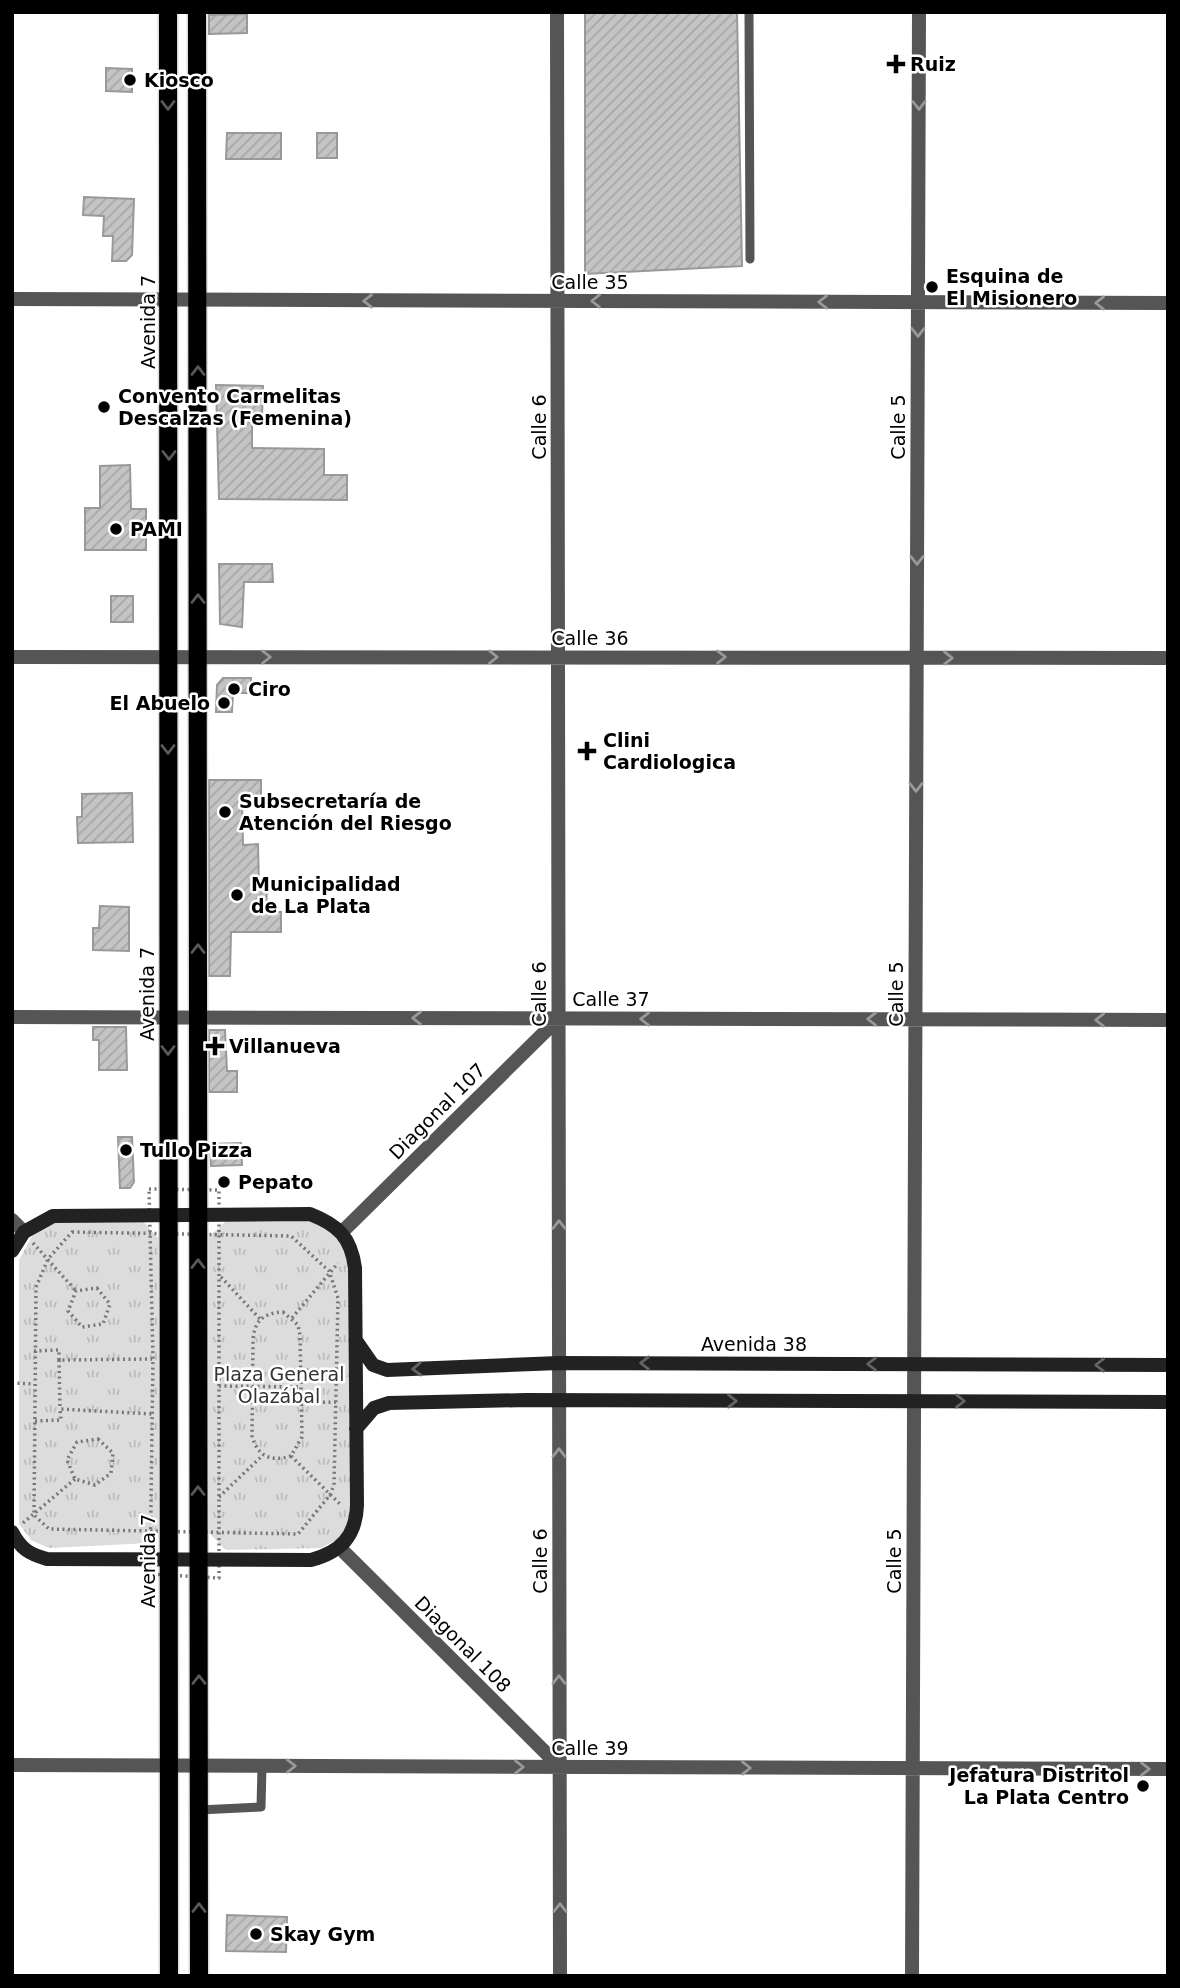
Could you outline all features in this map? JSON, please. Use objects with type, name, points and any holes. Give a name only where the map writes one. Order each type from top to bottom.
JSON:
[{"type":"main road","name":"Avenida 7","points":[[168,12],[169,1976]]},
{"type":"main road","points":[[197,12],[199,1976]]},
{"type":"main road","points":[[12,1251],[24,1232],[53,1216],[310,1214],[329,1221],[343,1231],[353,1249],[356,1429],[356,1521],[351,1536],[340,1548],[311,1560],[47,1559],[30,1554],[14,1540]]},
{"type":"main road","name":"Avenida 38","points":[[355,1339],[363,1355],[373,1365],[387,1370],[559,1363],[1168,1365]]},
{"type":"main road","points":[[356,1429],[374,1408],[389,1403],[559,1400],[1168,1402]]},
{"type":"street","name":"Calle 6","points":[[557,12],[560,1976]]},
{"type":"street","name":"Calle 5","points":[[912,1976],[919,12]]},
{"type":"street","name":"Calle 35","points":[[12,299],[1168,303]]},
{"type":"street","name":"Calle 36","points":[[12,657],[1168,658]]},
{"type":"street","name":"Calle 37","points":[[12,1017],[1168,1020]]},
{"type":"street","name":"Diagonal 107","points":[[343,1231],[559,1018]]},
{"type":"street","points":[[12,1220],[24,1232]]},
{"type":"street","name":"Diagonal 108","points":[[340,1548],[560,1767]]},
{"type":"street","name":"Calle 39","points":[[12,1766],[1168,1769]]},
{"type":"lane","points":[[749,12],[750,258]]},
{"type":"lane","points":[[199,1810],[261,1807],[262,1766]]},
{"type":"path","points":[[219,1190],[219,1578]]},
{"type":"path","points":[[24,1232],[76,1291]]},
{"type":"path","points":[[292,1318],[329,1271],[353,1249]]},
{"type":"path","points":[[219,1276],[260,1319]]},
{"type":"path","points":[[97,1288],[110,1304],[103,1324],[82,1327],[68,1311],[76,1291],[97,1288]]},
{"type":"path","points":[[283,1312],[292,1318],[300,1335],[302,1437],[291,1456],[276,1460],[262,1455],[253,1436],[254,1328],[260,1319],[270,1313],[283,1312]]},
{"type":"path","points":[[34,1351],[59,1350],[61,1420],[35,1421]]},
{"type":"path","points":[[59,1360],[153,1359]]},
{"type":"path","points":[[301,1370],[337,1371]]},
{"type":"path","points":[[12,1383],[34,1384]]},
{"type":"path","points":[[219,1386],[301,1387]]},
{"type":"path","points":[[301,1403],[336,1402]]},
{"type":"path","points":[[60,1409],[152,1413]]},
{"type":"path","points":[[98,1439],[113,1453],[111,1473],[95,1485],[75,1479],[67,1460],[78,1442],[98,1439]]},
{"type":"path","points":[[219,1497],[262,1455]]},
{"type":"path","points":[[291,1456],[356,1521]]},
{"type":"path","points":[[14,1540],[75,1479]]},
{"type":"green space","name":"Plaza General Olazábal","points":[[58,1219],[142,1220],[159,1239],[159,1532],[150,1543],[49,1548],[31,1540],[19,1524],[19,1260],[32,1236]]},
{"type":"green space","name":"Plaza General Olazábal","points":[[316,1220],[336,1235],[349,1253],[350,1517],[340,1538],[321,1548],[226,1550],[208,1532],[209,1237],[226,1221]]},
{"type":"building","points":[[585,12],[737,12],[742,266],[585,274]]},
{"type":"building","points":[[247,14],[247,33],[209,34],[209,15]]},
{"type":"building","points":[[106,68],[132,69],[132,92],[106,91]]},
{"type":"building","points":[[227,133],[281,133],[281,159],[226,159]]},
{"type":"building","points":[[317,133],[337,133],[337,158],[317,158]]},
{"type":"building","points":[[84,197],[134,199],[132,255],[126,261],[112,261],[113,236],[103,236],[104,216],[83,215]]},
{"type":"building","points":[[216,385],[263,386],[262,418],[252,417],[252,448],[324,449],[324,475],[347,475],[347,500],[219,499]]},
{"type":"building","name":"PAMI","points":[[130,465],[131,509],[146,509],[146,550],[85,550],[85,508],[100,508],[100,466]]},
{"type":"building","points":[[219,564],[272,564],[273,582],[244,582],[242,627],[220,624]]},
{"type":"building","points":[[111,596],[133,596],[133,622],[111,622]]},
{"type":"building","name":"Ciro","points":[[223,678],[251,678],[251,693],[233,693],[232,712],[216,712],[217,685]]},
{"type":"building","points":[[209,780],[261,780],[261,800],[242,800],[243,845],[258,844],[259,887],[267,887],[266,912],[281,912],[281,932],[231,932],[230,976],[209,976]]},
{"type":"building","points":[[132,793],[133,842],[78,843],[77,817],[82,817],[82,794]]},
{"type":"building","points":[[100,906],[129,907],[129,951],[93,950],[93,928],[99,928]]},
{"type":"building","points":[[93,1027],[126,1027],[127,1070],[99,1070],[99,1040],[93,1040]]},
{"type":"building","points":[[209,1030],[225,1030],[227,1071],[237,1071],[237,1092],[209,1092]]},
{"type":"building","points":[[118,1137],[132,1137],[134,1182],[130,1188],[120,1188]]},
{"type":"building","points":[[241,1143],[242,1165],[211,1166],[210,1144]]},
{"type":"building","name":"Skay Gym","points":[[227,1915],[287,1917],[286,1952],[226,1951]]},
{"type":"place","name":"Ruiz","points":[[896,64]]},
{"type":"place","name":"Kiosco","points":[[130,80]]},
{"type":"place","name":"Esquina de El Misionero","points":[[932,287]]},
{"type":"place","name":"Convento Carmelitas Descalzas (Femenina)","points":[[104,407]]},
{"type":"place","name":"PAMI","points":[[116,529]]},
{"type":"place","name":"Ciro","points":[[234,689]]},
{"type":"place","name":"El Abuelo","points":[[224,703]]},
{"type":"place","name":"Clini Cardiologica","points":[[587,751]]},
{"type":"place","name":"Subsecretaría de Atención del Riesgo","points":[[225,812]]},
{"type":"place","name":"Municipalidad de La Plata","points":[[237,895]]},
{"type":"place","name":"Villanueva","points":[[215,1046]]},
{"type":"place","name":"Tullo Pizza","points":[[126,1150]]},
{"type":"place","name":"Pepato","points":[[224,1182]]},
{"type":"place","name":"Jefatura Distritol La Plata Centro","points":[[1143,1786]]},
{"type":"place","name":"Skay Gym","points":[[256,1934]]}]
